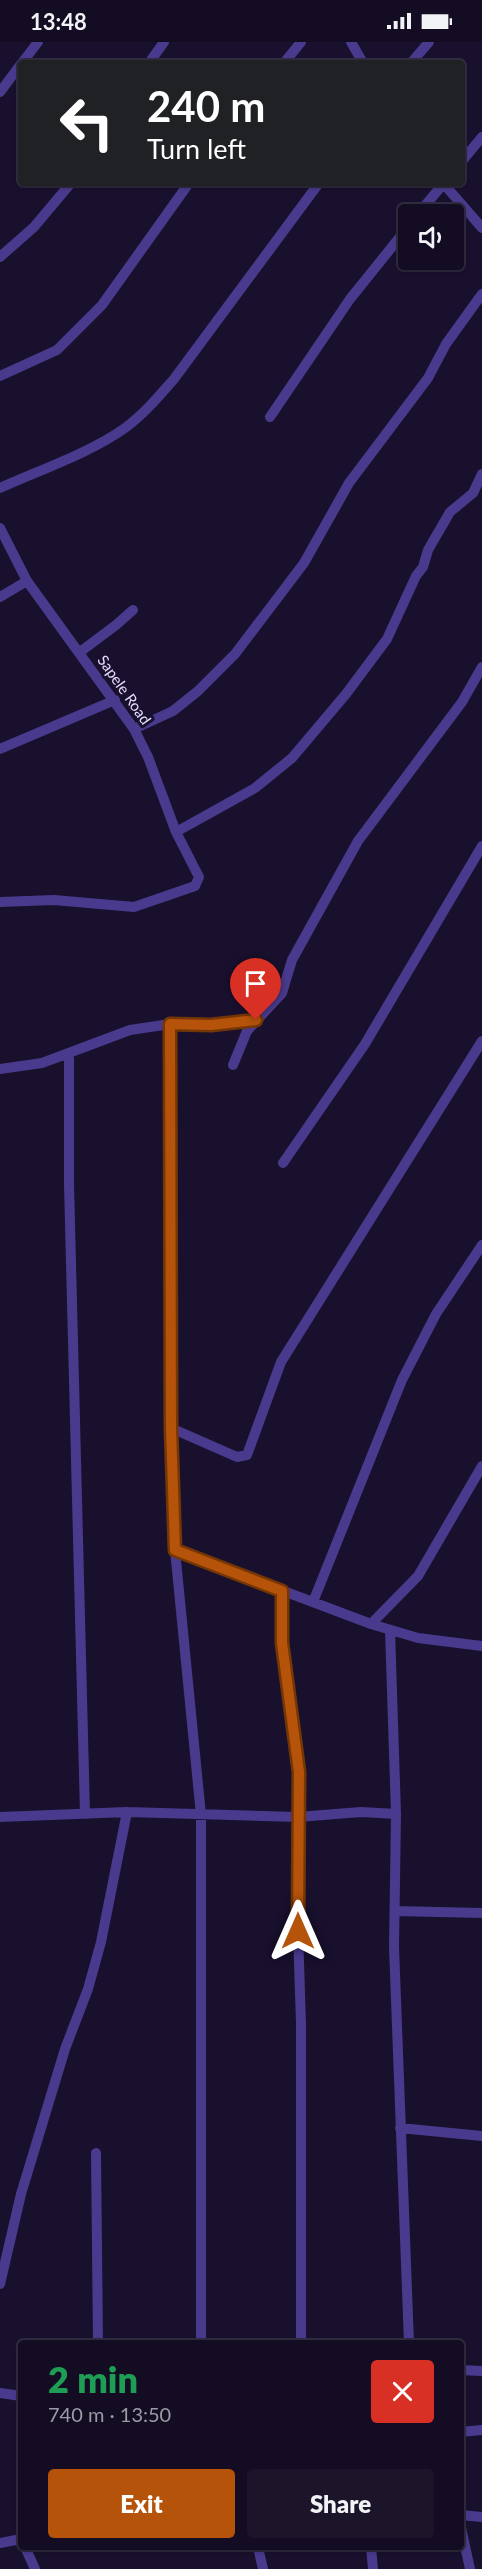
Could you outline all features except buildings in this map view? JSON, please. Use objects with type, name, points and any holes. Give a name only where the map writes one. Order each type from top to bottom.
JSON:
[{"type":"street","points":[[25,60],[38,42]]},
{"type":"street","points":[[151,60],[164,42]]},
{"type":"street","points":[[286,60],[301,42]]},
{"type":"street","points":[[351,42],[361,60]]},
{"type":"street","points":[[414,60],[429,42]]},
{"type":"street","points":[[0,92],[18,69]]},
{"type":"street","points":[[465,157],[482,137]]},
{"type":"street","points":[[0,257],[34,227],[68,186]]},
{"type":"street","points":[[0,376],[57,350],[102,305],[187,186]]},
{"type":"street","points":[[0,488],[91,447],[116,433],[152,404],[174,378],[317,186]]},
{"type":"street","points":[[426,204],[441,186]]},
{"type":"street","points":[[447,186],[482,228]]},
{"type":"street","points":[[270,417],[350,299],[398,239]]},
{"type":"street","points":[[134,729],[173,711],[198,691],[236,654],[304,563],[349,483],[428,378],[446,344],[482,294]]},
{"type":"street","points":[[176,832],[255,788],[292,758],[387,639],[416,576],[423,567],[433,541],[450,512],[473,493],[482,474]]},
{"type":"street","name":"Sapele Road","points":[[0,528],[27,581],[134,729],[148,757],[176,832],[199,877],[195,886],[134,907],[54,900],[0,902]]},
{"type":"street","points":[[0,597],[27,581]]},
{"type":"street","points":[[80,652],[133,610]]},
{"type":"street","points":[[233,1065],[247,1031],[282,993],[292,960],[358,841],[462,702],[482,667]]},
{"type":"street","points":[[0,749],[115,700]]},
{"type":"street","points":[[283,1163],[365,1044],[482,846]]},
{"type":"street","points":[[0,1070],[42,1063],[130,1030],[170,1024],[211,1025],[256,1020]]},
{"type":"street","points":[[170,1024],[171,1428],[175,1550],[201,1815],[201,2340]]},
{"type":"street","points":[[171,1428],[237,1457],[247,1455],[281,1362],[482,1041]]},
{"type":"street","points":[[69,1053],[69,1184],[85,1814]]},
{"type":"street","points":[[313,1602],[402,1380],[436,1314],[482,1245]]},
{"type":"street","points":[[371,1624],[418,1576],[482,1467]]},
{"type":"street","points":[[175,1550],[390,1630],[418,1638],[482,1646]]},
{"type":"street","points":[[282,1591],[282,1643],[299,1772],[301,2340]]},
{"type":"street","points":[[390,1630],[396,1814],[395,1911],[400,2128],[409,2340]]},
{"type":"street","points":[[0,2284],[21,2194],[65,2049],[88,1989],[99,1951],[127,1812]]},
{"type":"street","points":[[0,1817],[127,1812],[298,1817],[361,1812],[396,1814]]},
{"type":"street","points":[[395,1911],[482,1913]]},
{"type":"street","points":[[400,2128],[482,2136]]},
{"type":"street","points":[[96,2153],[98,2340]]},
{"type":"street","points":[[464,2370],[482,2371]]},
{"type":"street","points":[[0,2394],[18,2396]]},
{"type":"street","points":[[464,2432],[482,2430]]},
{"type":"street","points":[[464,2515],[482,2517]]},
{"type":"street","points":[[0,2543],[18,2540]]},
{"type":"street","points":[[464,2541],[470,2569]]},
{"type":"street","points":[[26,2550],[35,2569]]},
{"type":"street","points":[[259,2550],[263,2569]]},
{"type":"street","points":[[371,2550],[373,2569]]},
{"type":"route","points":[[256,1020],[211,1025],[170,1024],[171,1428],[175,1550],[282,1591],[282,1643],[299,1772],[298,1931]]}]
